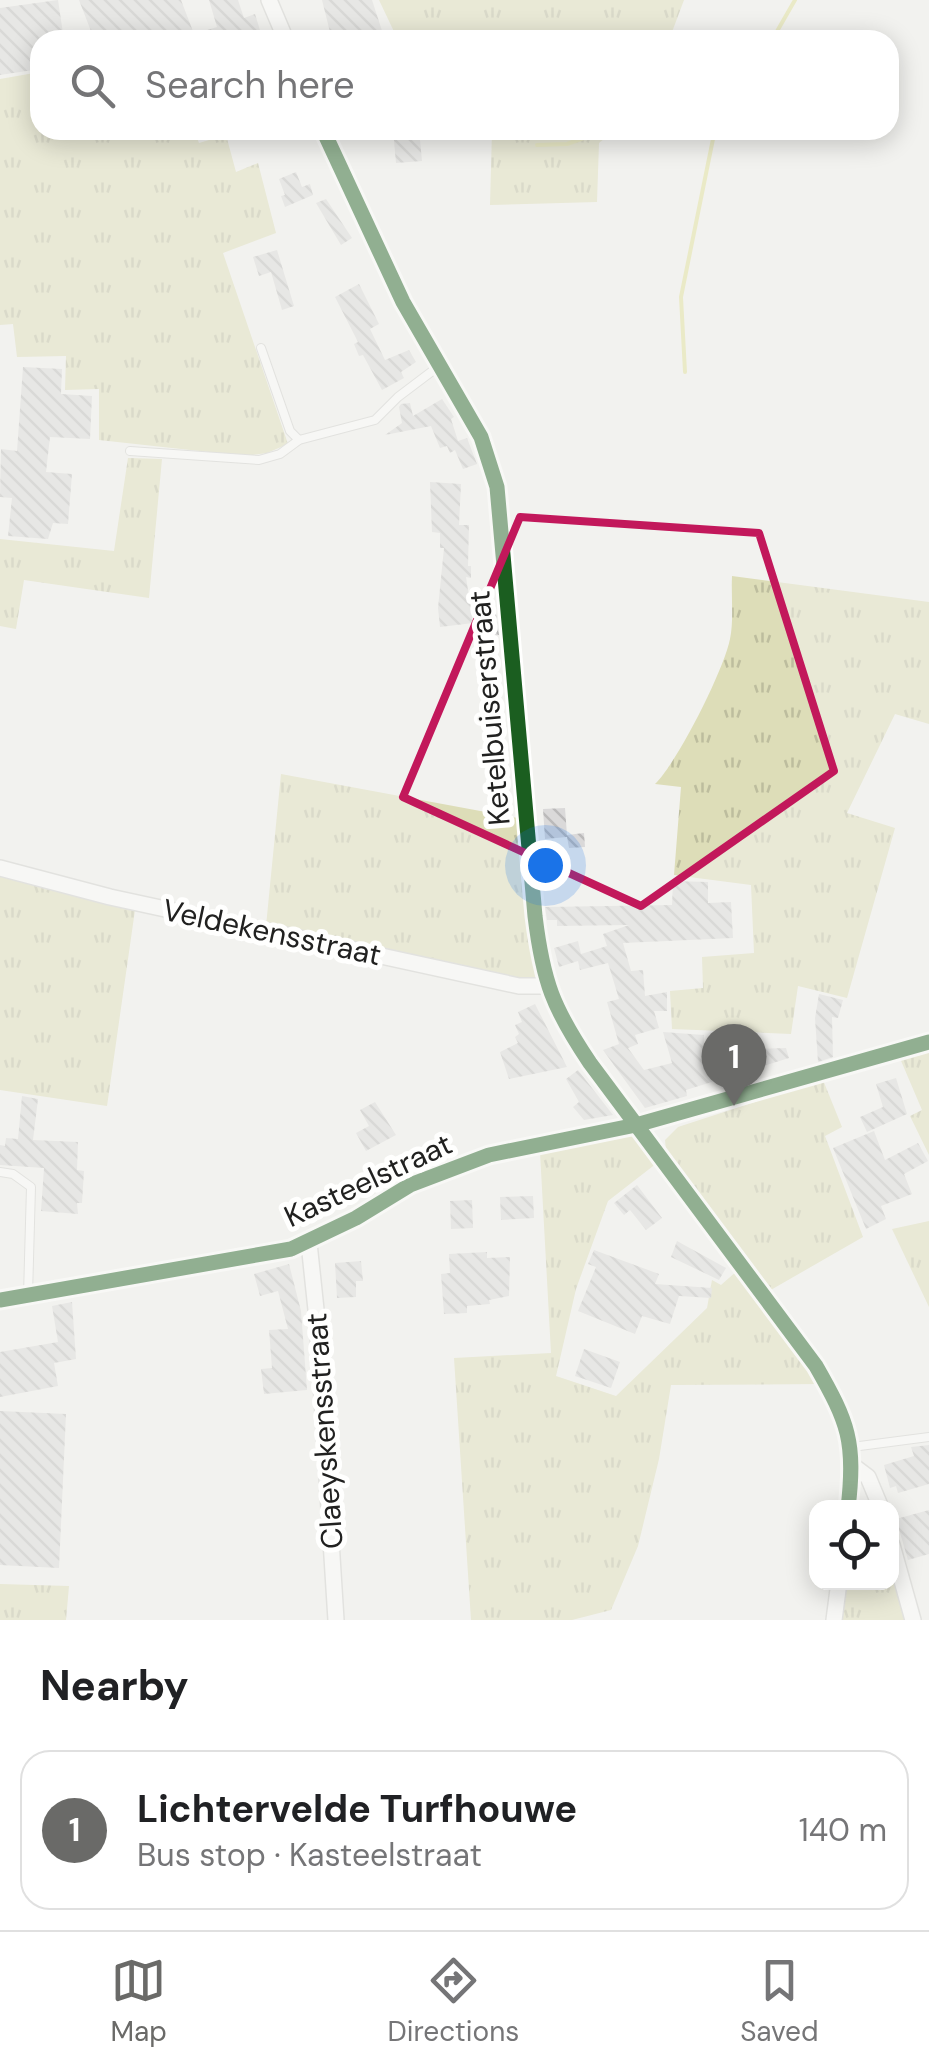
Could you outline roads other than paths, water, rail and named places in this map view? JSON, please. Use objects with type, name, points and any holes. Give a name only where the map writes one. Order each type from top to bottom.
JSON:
[{"type":"street","points":[[269,0],[282,30]]},
{"type":"street","name":"Ketelbuiserstraat","points":[[328,140],[403,302],[481,437],[497,487],[535,916],[546,986],[567,1028],[816,1366],[842,1413],[852,1447],[849,1500]]},
{"type":"street","name":"Veldekensstraat","points":[[0,868],[110,897],[501,982],[546,986]]},
{"type":"street","name":"Kasteelstraat","points":[[0,1300],[265,1255],[309,1243],[410,1185],[488,1155],[636,1125],[929,1042]]},
{"type":"street","name":"Claeyskensstraat","points":[[309,1243],[336,1620]]},
{"type":"street","points":[[852,1465],[868,1477],[878,1500]]},
{"type":"street","points":[[899,1570],[913,1620]]},
{"type":"street","points":[[834,1620],[838,1590]]},
{"type":"lane","points":[[262,348],[290,431],[299,440]]},
{"type":"lane","points":[[130,451],[259,460],[280,454],[299,440],[375,420],[398,396],[439,366]]},
{"type":"lane","points":[[0,1172],[13,1174],[31,1187],[28,1296]]},
{"type":"lane","points":[[852,1447],[929,1437]]},
{"type":"waterway","points":[[778,30],[795,0]]},
{"type":"waterway","points":[[537,145],[578,140]]},
{"type":"waterway","points":[[685,372],[681,297],[713,140]]},
{"type":"place","name":"Lichtervelde Turfhouwe","points":[[734,1106]]}]
